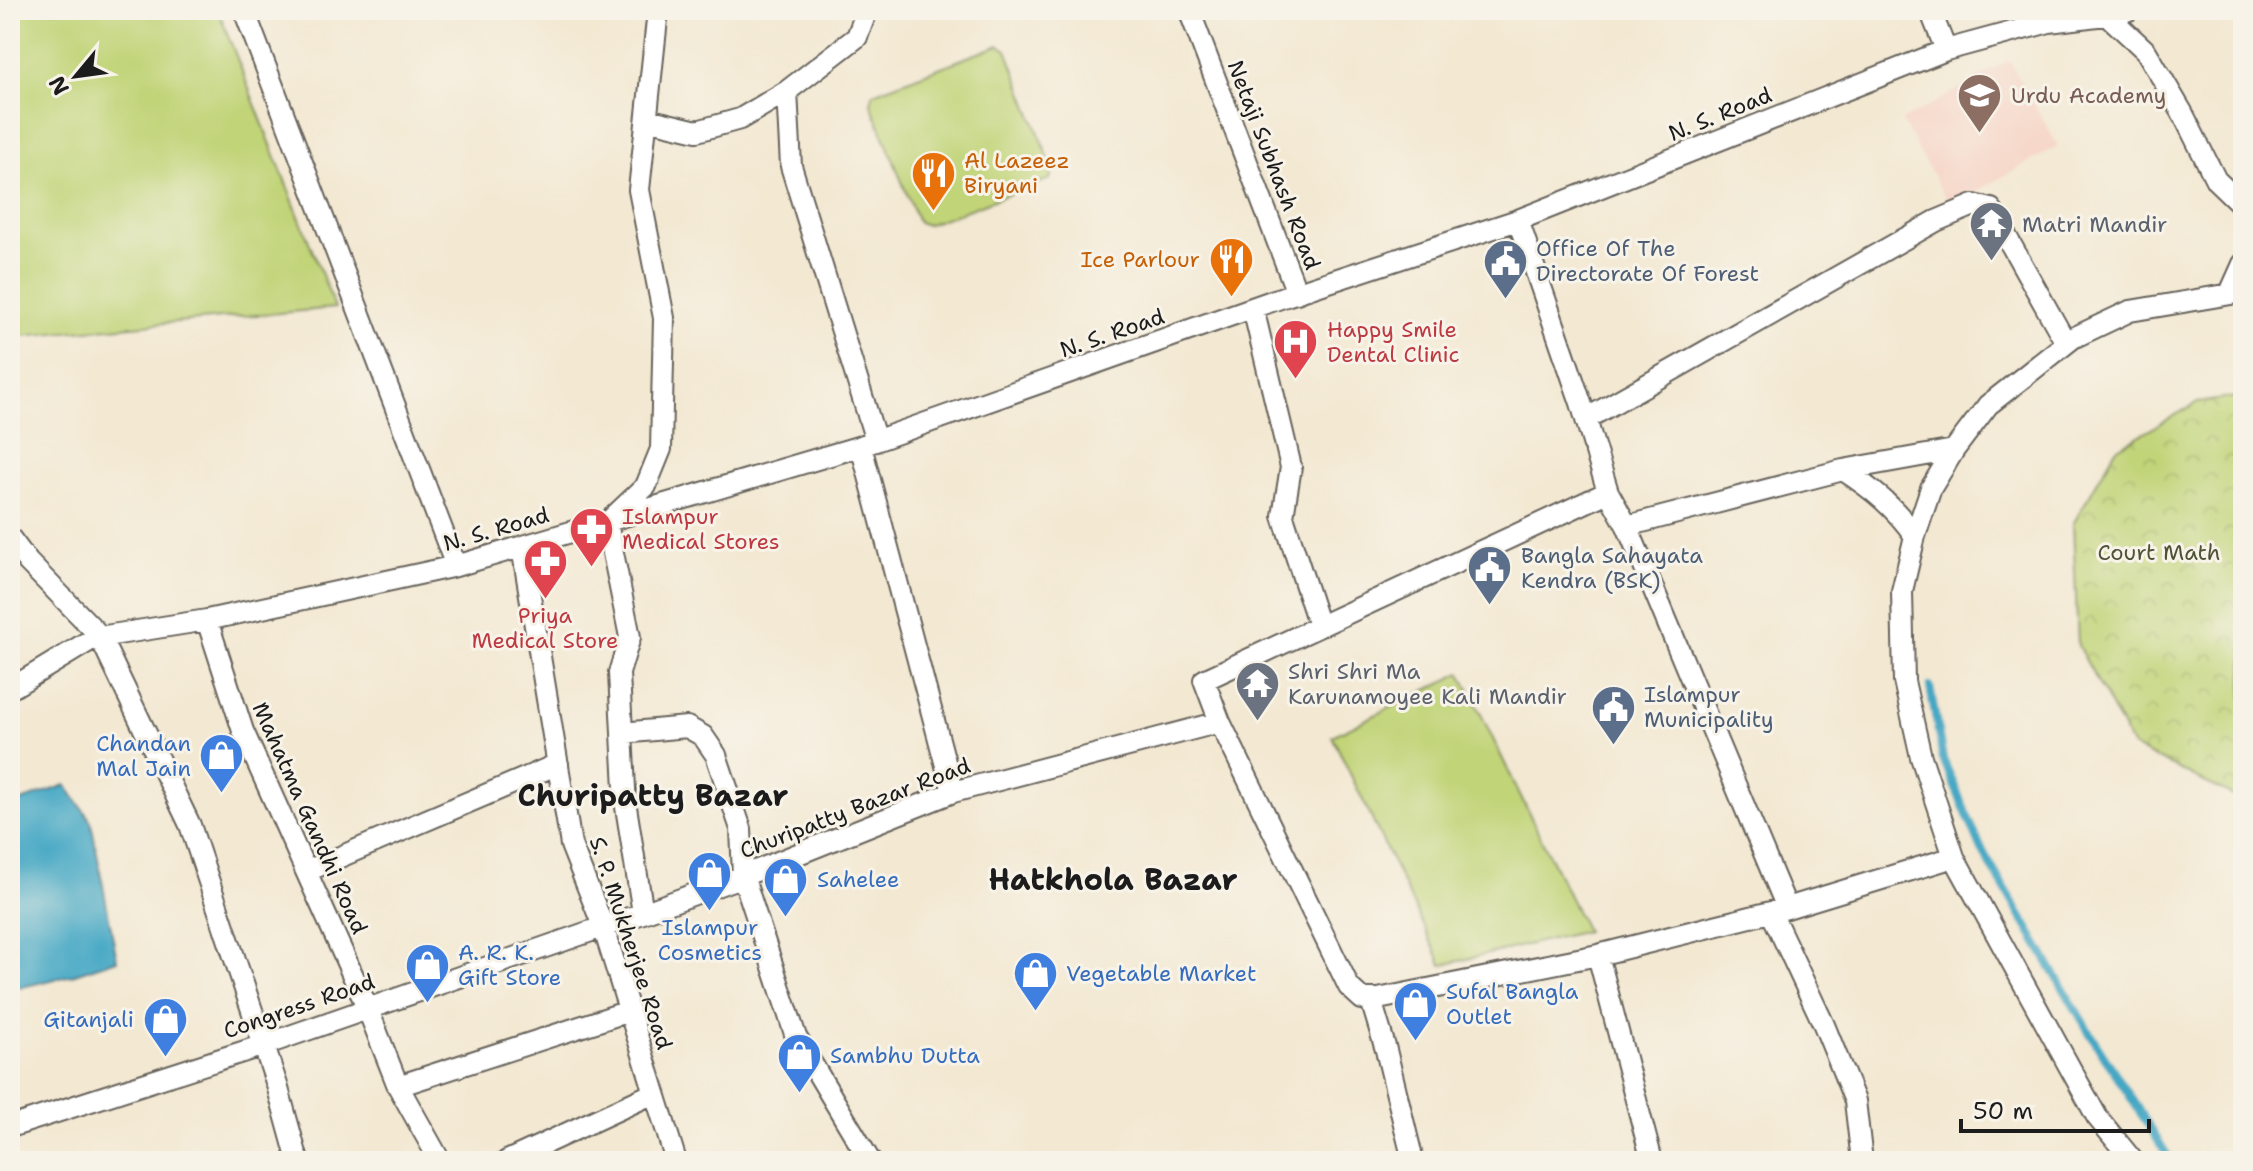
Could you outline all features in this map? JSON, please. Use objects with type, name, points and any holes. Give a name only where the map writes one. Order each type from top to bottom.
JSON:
[{"type":"street","points":[[244,10],[456,566]]},
{"type":"street","points":[[643,913],[626,807],[619,673],[630,637],[607,523],[646,486],[661,449],[664,318],[639,190],[658,10]]},
{"type":"street","points":[[647,119],[697,131],[740,119],[787,91],[857,37],[867,10]]},
{"type":"street","name":"Netaji Subhash Road","points":[[1189,10],[1297,293]]},
{"type":"street","points":[[1930,10],[1946,50]]},
{"type":"street","points":[[2119,12],[2182,112],[2216,180],[2243,206]]},
{"type":"street","name":"N. S. Road","points":[[99,636],[207,620],[456,566],[868,444],[1253,308],[1518,220],[1946,50],[2049,22],[2119,12]]},
{"type":"street","points":[[787,91],[791,166],[868,444],[953,792]]},
{"type":"street","points":[[1586,419],[1936,221],[1974,205],[1991,209],[2066,343]]},
{"type":"street","points":[[1518,220],[1608,492],[1627,526],[1855,1101],[1862,1161]]},
{"type":"street","points":[[2133,1161],[2097,1117],[1954,857],[1921,757],[1904,681],[1902,591],[1931,488],[1954,450],[1988,405],[2066,343],[2130,311],[2237,293],[2243,264]]},
{"type":"street","points":[[1253,308],[1291,467],[1283,516],[1319,626]]},
{"type":"street","points":[[1627,526],[1843,470],[1954,450]]},
{"type":"street","points":[[1843,470],[1877,492],[1900,514],[1915,536]]},
{"type":"street","points":[[1608,492],[1204,680],[1220,722],[1356,996],[1371,1000],[1598,955],[1779,910],[1954,857]]},
{"type":"street","points":[[10,538],[28,562],[99,636],[190,825],[264,1045],[298,1161]]},
{"type":"street","name":"S. P. Mukherjee Road","points":[[522,547],[571,845],[603,926],[676,1161]]},
{"type":"street","name":"Mahatma Gandhi Road","points":[[207,620],[243,731],[367,1007],[398,1086],[440,1161]]},
{"type":"street","points":[[10,689],[99,636]]},
{"type":"street","name":"Churipatty Bazar Road","points":[[603,926],[743,876],[953,792],[1220,722]]},
{"type":"street","points":[[622,733],[687,727],[703,736],[716,755],[741,829],[743,876],[796,1037],[870,1161]]},
{"type":"street","points":[[307,871],[558,764]]},
{"type":"street","name":"Congress Road","points":[[10,1127],[264,1045],[603,926]]},
{"type":"street","points":[[1598,955],[1652,1161]]},
{"type":"street","points":[[1371,1000],[1413,1161]]},
{"type":"street","points":[[398,1086],[629,1011]]},
{"type":"street","points":[[507,1161],[654,1093]]},
{"type":"shaded area","name":"Urdu Academy","points":[[2009,60],[2058,146],[1950,206],[1902,121]]},
{"type":"green space","points":[[10,10],[218,10],[335,308],[10,337]]},
{"type":"green space","points":[[999,45],[1007,50],[1053,170],[1050,179],[927,225],[918,222],[871,104],[873,93]]},
{"type":"green space","name":"Court Math","points":[[2243,396],[2243,801],[2133,747],[2078,646],[2073,524],[2116,449],[2197,403]]},
{"type":"green space","points":[[1461,673],[1586,931],[1442,965],[1332,736]]},
{"type":"water","points":[[66,785],[91,821],[117,960],[10,990],[10,805]]},
{"type":"waterway","points":[[1930,687],[1943,759],[1982,850],[2089,1032],[2171,1161]]},
{"type":"place","name":"Urdu Academy","points":[[1980,134]]},
{"type":"place","name":"Al Lazeez Biryani","points":[[933,212]]},
{"type":"place","name":"Matri Mandir","points":[[1991,263]]},
{"type":"place","name":"Ice Parlour","points":[[1231,298]]},
{"type":"place","name":"Office Of The Directorate Of Forest","points":[[1505,300]]},
{"type":"place","name":"Happy Smile Dental Clinic","points":[[1296,381]]},
{"type":"place","name":"Islampur Medical Stores","points":[[591,568]]},
{"type":"place","name":"Priya Medical Store","points":[[545,601]]},
{"type":"place","name":"Bangla Sahayata Kendra (BSK)","points":[[1490,607]]},
{"type":"place","name":"Shri Shri Ma Karunamoyee Kali Mandir","points":[[1257,723]]},
{"type":"place","name":"Islampur Municipality","points":[[1613,746]]},
{"type":"place","name":"Chandan Mal Jain","points":[[222,795]]},
{"type":"place","name":"Islampur Cosmetics","points":[[710,913]]},
{"type":"place","name":"Sahelee","points":[[786,918]]},
{"type":"place","name":"A. R. K. Gift Store","points":[[427,1004]]},
{"type":"place","name":"Vegetable Market","points":[[1035,1012]]},
{"type":"place","name":"Sufal Bangla Outlet","points":[[1415,1043]]},
{"type":"place","name":"Gitanjali","points":[[165,1058]]},
{"type":"place","name":"Sambhu Dutta","points":[[799,1094]]},
{"type":"district","name":"Churipatty Bazar","points":[[653,795]]},
{"type":"district","name":"Hatkhola Bazar","points":[[1113,879]]}]
